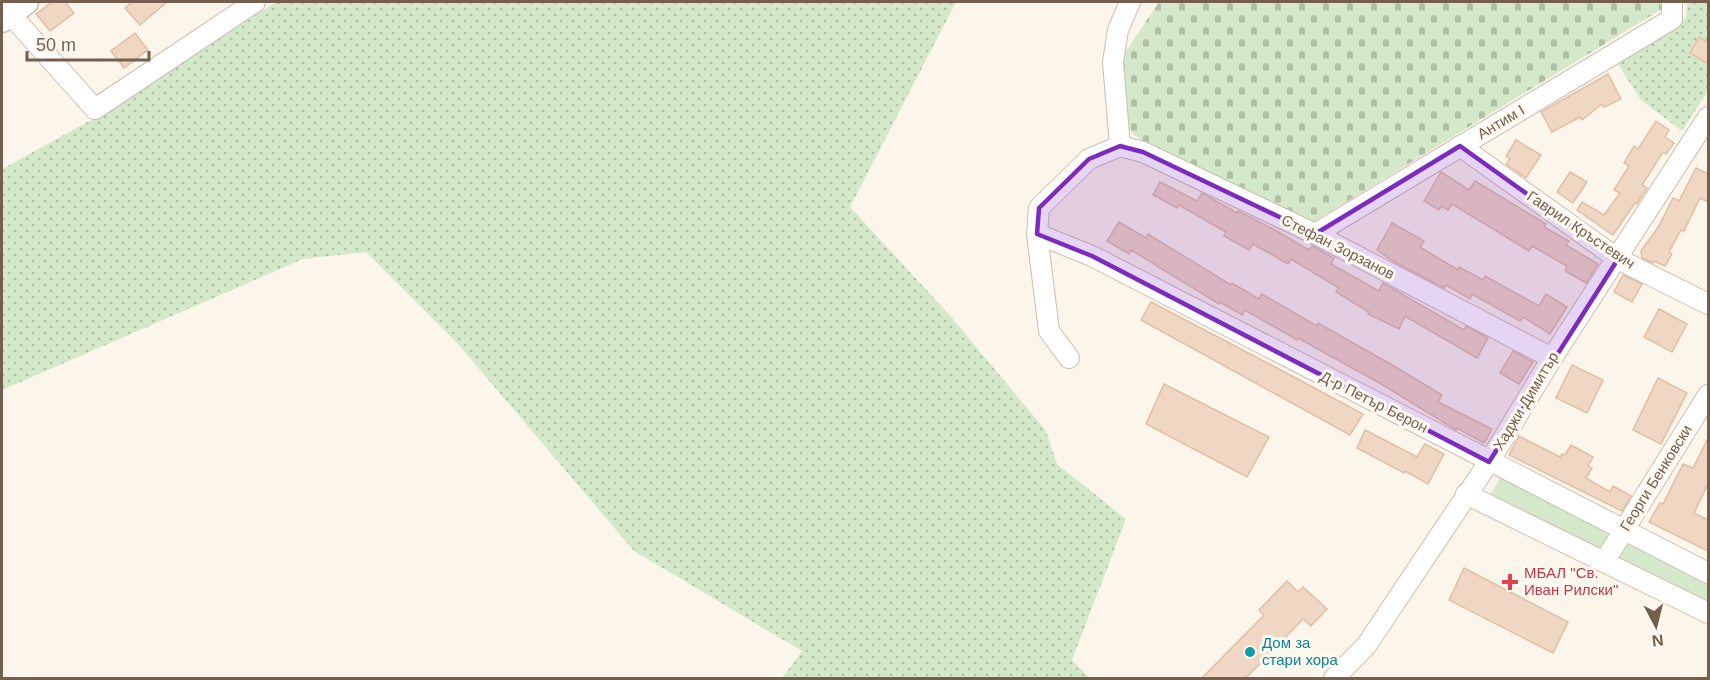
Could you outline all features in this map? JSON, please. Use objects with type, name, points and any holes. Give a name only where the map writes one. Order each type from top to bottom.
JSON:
[{"type":"street","points":[[11,9],[95,109],[255,2]]},
{"type":"street","points":[[1069,358],[1049,331],[1037,234],[1039,208],[1089,159],[1120,146],[1113,62],[1118,30],[1130,2]]},
{"type":"street","name":"Антим I","points":[[1315,234],[1672,19],[1672,2]]},
{"type":"street","name":"Хаджи Димитър","points":[[1334,678],[1366,646],[1489,462],[1551,358],[1618,259],[1708,117]]},
{"type":"street","name":"Стефан Зорзанов","points":[[1120,146],[1143,152],[1315,234],[1551,358]]},
{"type":"street","name":"Гаврил Кръстевич","points":[[1460,146],[1618,259],[1708,304]]},
{"type":"street","name":"Д-р Петър Берон","points":[[1037,234],[1092,256],[1708,573]]},
{"type":"street","name":"Георги Бенковски","points":[[1604,562],[1708,395]]},
{"type":"street","points":[[1466,494],[1708,613]]},
{"type":"highlighted area","points":[[1120,146],[1143,152],[1315,234],[1460,146],[1618,259],[1489,462],[1092,256],[1037,234],[1039,208],[1089,159]]},
{"type":"green space","points":[[276,2],[956,2],[850,207],[953,319],[1046,431],[1057,464],[1126,519],[1072,660],[1090,678],[782,678],[802,651],[634,551],[458,344],[366,252],[303,259],[2,390],[2,169],[93,119]]},
{"type":"green space","points":[[1159,2],[1660,2],[1662,9],[1313,222],[1149,145],[1134,135],[1125,122],[1120,60]]},
{"type":"green space","points":[[1687,2],[1708,2],[1708,91],[1682,131],[1641,100],[1617,63],[1686,18]]},
{"type":"green space","points":[[1502,475],[1613,533],[1600,552],[1490,495]]},
{"type":"green space","points":[[1627,539],[1708,581],[1708,605],[1614,559]]},
{"type":"building","points":[[52,2],[65,2],[74,13],[50,31],[36,14]]},
{"type":"building","points":[[132,2],[167,2],[140,25],[125,8]]},
{"type":"building","points":[[135,33],[148,50],[124,68],[111,51]]},
{"type":"building","points":[[1699,37],[1708,43],[1708,64],[1690,53]]},
{"type":"building","points":[[1608,74],[1621,99],[1604,107],[1602,104],[1582,120],[1580,117],[1552,132],[1541,112]]},
{"type":"building","points":[[1656,121],[1669,130],[1665,137],[1674,143],[1666,154],[1663,152],[1642,185],[1647,188],[1613,235],[1577,210],[1582,202],[1604,215],[1620,193],[1614,190],[1629,166],[1624,163],[1634,146],[1638,149]]},
{"type":"building","points":[[1516,140],[1541,155],[1526,178],[1506,164],[1510,159],[1506,156]]},
{"type":"building","points":[[1696,168],[1708,174],[1708,202],[1700,198],[1684,231],[1681,230],[1669,252],[1672,254],[1665,266],[1642,258],[1641,251],[1659,226],[1673,198],[1679,201]]},
{"type":"building","points":[[1441,172],[1469,190],[1475,181],[1546,224],[1544,227],[1569,241],[1566,245],[1598,264],[1586,283],[1565,271],[1567,266],[1532,246],[1529,251],[1452,204],[1448,210],[1441,206],[1439,210],[1424,201]]},
{"type":"building","points":[[1570,172],[1587,182],[1573,203],[1557,192]]},
{"type":"building","points":[[1160,182],[1197,201],[1202,193],[1309,250],[1312,246],[1334,258],[1331,264],[1379,291],[1383,283],[1464,330],[1466,326],[1488,338],[1477,358],[1405,316],[1399,329],[1368,314],[1369,312],[1336,292],[1339,288],[1291,259],[1288,264],[1253,244],[1249,250],[1224,236],[1226,232],[1179,205],[1177,208],[1153,195]]},
{"type":"building","points":[[1119,222],[1146,238],[1148,234],[1231,285],[1232,283],[1259,299],[1262,294],[1317,326],[1318,323],[1442,395],[1438,402],[1492,429],[1484,443],[1457,428],[1456,430],[1383,385],[1298,338],[1297,340],[1245,310],[1242,315],[1220,302],[1219,304],[1131,250],[1129,254],[1107,241]]},
{"type":"building","points":[[1392,223],[1424,241],[1420,247],[1458,270],[1459,267],[1483,280],[1485,276],[1539,306],[1546,294],[1567,307],[1550,334],[1523,317],[1520,321],[1472,294],[1470,299],[1446,285],[1444,288],[1377,250]]},
{"type":"building","points":[[1623,275],[1642,284],[1632,302],[1614,292]]},
{"type":"building","points":[[1151,302],[1363,414],[1350,435],[1141,320]]},
{"type":"building","points":[[1659,309],[1687,324],[1672,352],[1644,337]]},
{"type":"building","points":[[1513,351],[1533,362],[1519,384],[1500,373]]},
{"type":"building","points":[[1572,365],[1603,380],[1587,413],[1556,398]]},
{"type":"building","points":[[1658,378],[1687,393],[1661,444],[1633,430]]},
{"type":"building","points":[[1164,384],[1269,437],[1247,477],[1146,424]]},
{"type":"building","points":[[1365,430],[1417,457],[1425,444],[1444,454],[1428,484],[1357,448]]},
{"type":"building","points":[[1519,436],[1560,457],[1562,454],[1565,455],[1571,445],[1593,457],[1588,466],[1592,468],[1586,478],[1610,492],[1613,486],[1631,496],[1622,511],[1509,455]]},
{"type":"building","points":[[1708,438],[1708,484],[1694,513],[1708,520],[1708,551],[1649,522],[1660,503],[1663,504],[1683,464],[1693,468]]},
{"type":"building","points":[[1464,568],[1568,622],[1553,653],[1449,600]]},
{"type":"building","name":"Дом за стари хора","points":[[1287,581],[1298,592],[1303,587],[1327,609],[1311,626],[1303,619],[1246,678],[1202,678],[1264,615],[1259,610]]},
{"type":"place","name":"МБАЛ \"Св. Иван Рилски\"","points":[[1510,582]]},
{"type":"place","name":"Дом за стари хора","points":[[1250,652]]}]
